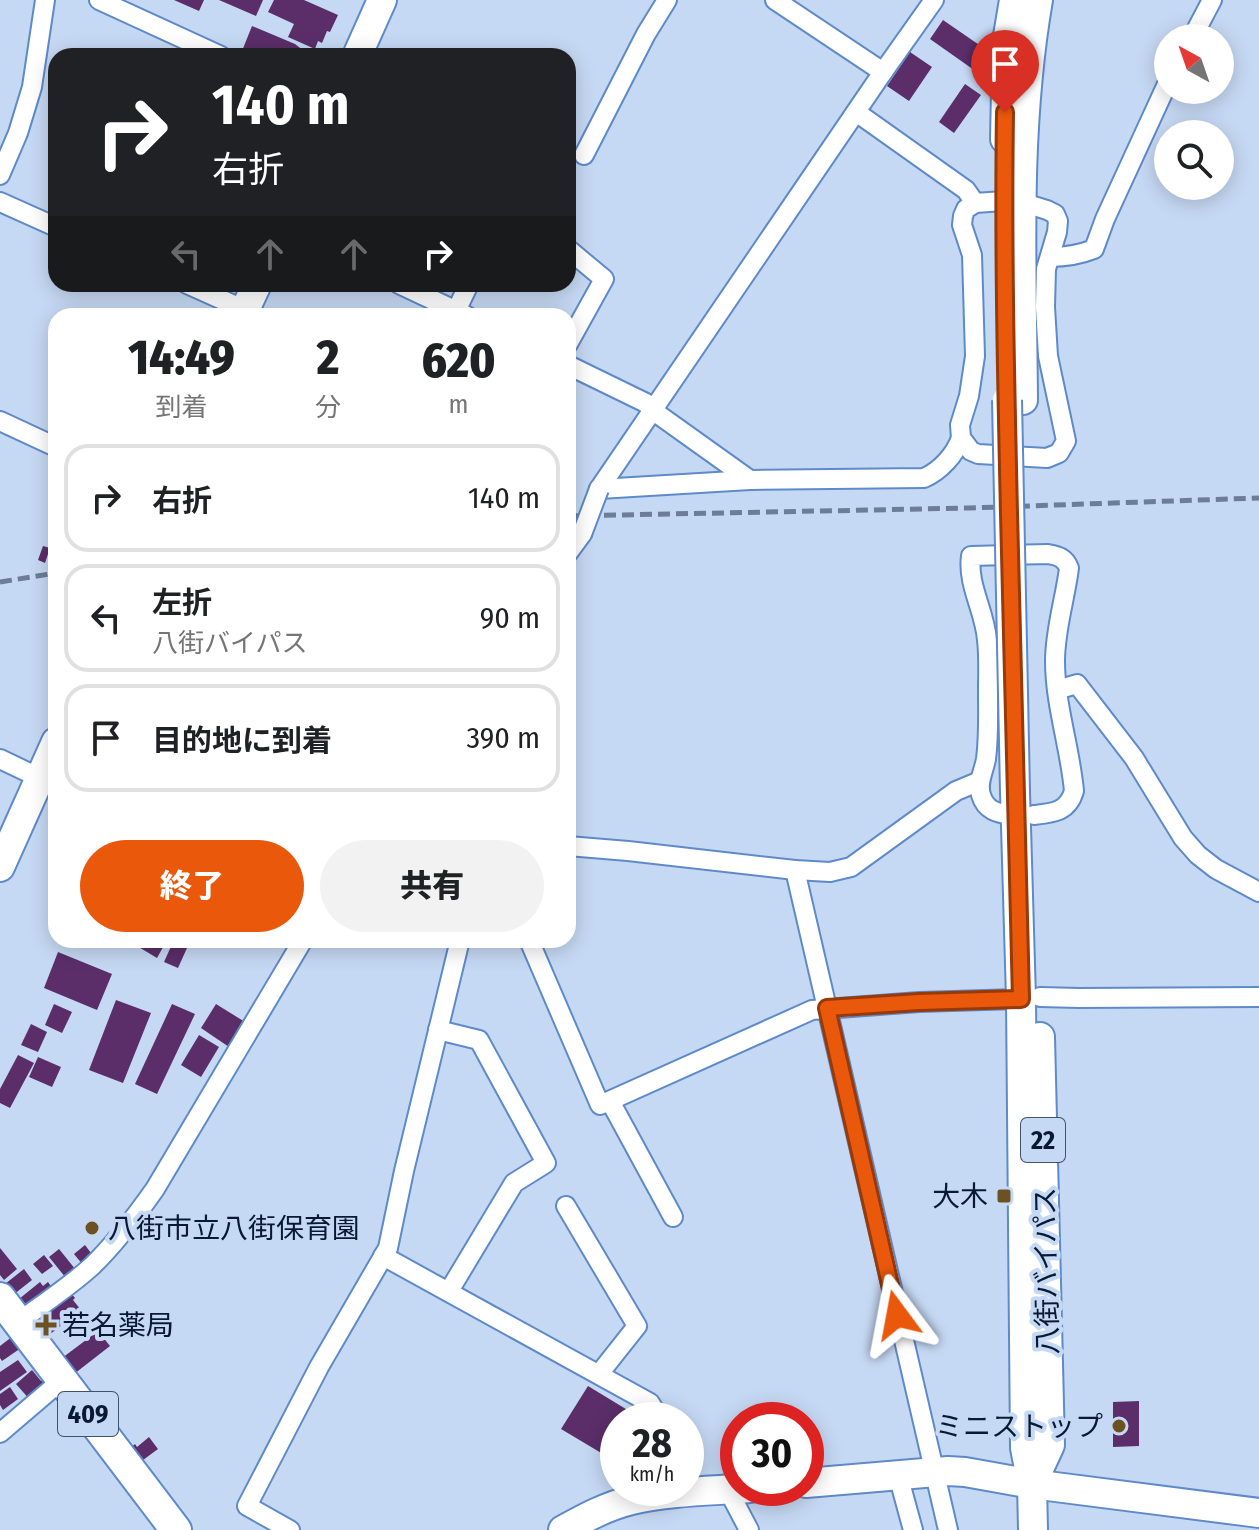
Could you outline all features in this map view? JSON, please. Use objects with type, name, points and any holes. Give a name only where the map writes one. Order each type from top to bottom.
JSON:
[{"type":"highway","name":"409","points":[[9,1310],[176,1530]]},
{"type":"main road","points":[[361,48],[382,0]]},
{"type":"main road","name":"八街バイパス","points":[[1014,0],[1007,42],[1024,804],[1050,1445],[1032,1484],[1033,1530]]},
{"type":"main road","name":"八街バイパス","points":[[1012,202],[1038,0]]},
{"type":"main road","points":[[0,867],[48,760]]},
{"type":"main road","points":[[824,1481],[965,1472],[1032,1484],[1259,1513]]},
{"type":"main road","points":[[563,1530],[613,1506]]},
{"type":"street","points":[[0,175],[18,133],[32,87],[45,0]]},
{"type":"street","points":[[99,0],[204,48]]},
{"type":"street","points":[[584,155],[646,34],[667,0]]},
{"type":"street","points":[[775,0],[883,72]]},
{"type":"street","points":[[576,542],[599,489],[934,0]]},
{"type":"street","points":[[1199,24],[1212,0]]},
{"type":"street","points":[[1050,257],[1066,257],[1094,249],[1158,104]]},
{"type":"street","points":[[856,112],[966,190],[975,203]]},
{"type":"street","points":[[0,202],[48,223]]},
{"type":"street","points":[[599,489],[750,480],[924,478],[938,470],[958,447],[961,438],[960,425],[969,396],[975,356],[972,255],[962,225],[963,216],[966,209],[975,203],[1012,202],[1047,210],[1055,214],[1058,221],[1045,280],[1045,320],[1048,356],[1066,441],[1059,453],[1047,458],[978,454],[971,451],[961,438]]},
{"type":"street","points":[[576,256],[604,279],[576,330]]},
{"type":"street","points":[[202,292],[233,308]]},
{"type":"street","points":[[416,292],[451,308]]},
{"type":"street","points":[[576,369],[646,403],[750,480]]},
{"type":"street","points":[[0,421],[48,443]]},
{"type":"street","points":[[1048,554],[1066,561],[1068,580],[1056,642],[1057,690],[1074,791],[1072,799],[1067,807],[1056,813],[1024,804],[995,813],[982,799],[980,781],[986,761],[988,726],[987,641],[969,571],[971,556],[1048,554]]},
{"type":"street","points":[[1057,690],[1077,684],[1134,758],[1183,838],[1216,869],[1259,892]]},
{"type":"street","points":[[0,759],[40,778]]},
{"type":"street","points":[[576,847],[830,872],[851,867],[956,791],[980,781]]},
{"type":"street","points":[[795,870],[948,1530]]},
{"type":"street","points":[[9,1310],[67,1287],[92,1266],[136,1217],[298,948]]},
{"type":"street","points":[[290,1530],[247,1506],[319,1367],[388,1248],[458,948]]},
{"type":"street","points":[[532,948],[600,1105],[812,1010],[1030,998],[1259,997]]},
{"type":"street","points":[[438,1030],[479,1040],[546,1163],[514,1183],[449,1291]]},
{"type":"street","points":[[610,1101],[673,1217]]},
{"type":"street","points":[[566,1206],[637,1326],[599,1374]]},
{"type":"street","points":[[383,1256],[648,1402]]},
{"type":"street","points":[[0,1433],[62,1380]]},
{"type":"street","points":[[898,1475],[913,1530]]},
{"type":"street","points":[[743,1506],[749,1530]]},
{"type":"building","points":[[174,0],[204,0],[199,11]]},
{"type":"building","points":[[219,0],[263,0],[256,16]]},
{"type":"building","points":[[274,0],[304,0],[338,15],[322,43],[318,41],[313,48],[288,37],[294,24],[268,12]]},
{"type":"building","points":[[943,20],[988,51],[974,70],[930,39]]},
{"type":"building","points":[[252,26],[300,48],[243,48]]},
{"type":"building","points":[[910,52],[932,67],[909,101],[887,86]]},
{"type":"building","points":[[965,84],[981,95],[954,133],[939,122]]},
{"type":"building","points":[[43,546],[48,547],[45,563],[38,560]]},
{"type":"building","points":[[140,948],[163,948],[157,958]]},
{"type":"building","points":[[170,948],[187,948],[178,968],[164,962]]},
{"type":"building","points":[[58,952],[112,974],[97,1010],[44,988]]},
{"type":"building","points":[[116,1000],[151,1013],[123,1083],[89,1070]]},
{"type":"building","points":[[54,1004],[72,1012],[62,1033],[45,1025]]},
{"type":"building","points":[[172,1004],[195,1014],[157,1094],[135,1084]]},
{"type":"building","points":[[216,1004],[245,1022],[229,1047],[201,1028]]},
{"type":"building","points":[[31,1024],[47,1032],[38,1052],[21,1045]]},
{"type":"building","points":[[199,1035],[219,1047],[201,1077],[181,1065]]},
{"type":"building","points":[[18,1055],[34,1063],[10,1108],[0,1103],[0,1089]]},
{"type":"building","points":[[38,1057],[61,1067],[52,1087],[29,1077]]},
{"type":"building","points":[[85,1245],[94,1257],[83,1265],[74,1254]]},
{"type":"building","points":[[0,1248],[17,1269],[4,1280],[0,1275]]},
{"type":"building","points":[[59,1249],[76,1270],[66,1278],[49,1257]]},
{"type":"building","points":[[44,1255],[53,1266],[42,1274],[33,1264]]},
{"type":"building","points":[[24,1269],[32,1280],[13,1295],[5,1284]]},
{"type":"building","points":[[40,1282],[43,1286],[48,1282],[53,1289],[26,1308],[19,1299]]},
{"type":"building","points":[[70,1292],[81,1310],[49,1335],[36,1319]]},
{"type":"building","points":[[98,1331],[110,1346],[74,1374],[62,1358]]},
{"type":"building","points":[[13,1336],[21,1348],[2,1361],[0,1346]]},
{"type":"building","points":[[18,1360],[27,1372],[0,1391],[0,1372]]},
{"type":"building","points":[[32,1370],[41,1381],[47,1376],[52,1383],[31,1401],[16,1384]]},
{"type":"building","points":[[588,1386],[614,1402],[600,1402],[600,1452],[561,1429]]},
{"type":"building","points":[[10,1387],[18,1399],[3,1410],[0,1394]]},
{"type":"building","points":[[1139,1401],[1139,1446],[1113,1447],[1113,1402]]},
{"type":"building","points":[[149,1437],[158,1449],[139,1463],[128,1450]]},
{"type":"railway","points":[[576,516],[970,508],[1259,498]]},
{"type":"railway","points":[[0,582],[48,574]]},
{"type":"place","name":"大木","points":[[1004,1196]]},
{"type":"place","name":"八街市立八街保育園","points":[[92,1228]]},
{"type":"place","name":"若名薬局","points":[[46,1325]]},
{"type":"place","name":"ミニストップ","points":[[1119,1426]]},
{"type":"route","points":[[897,1315],[827,1008],[1021,999],[1007,400],[1005,112]]}]
